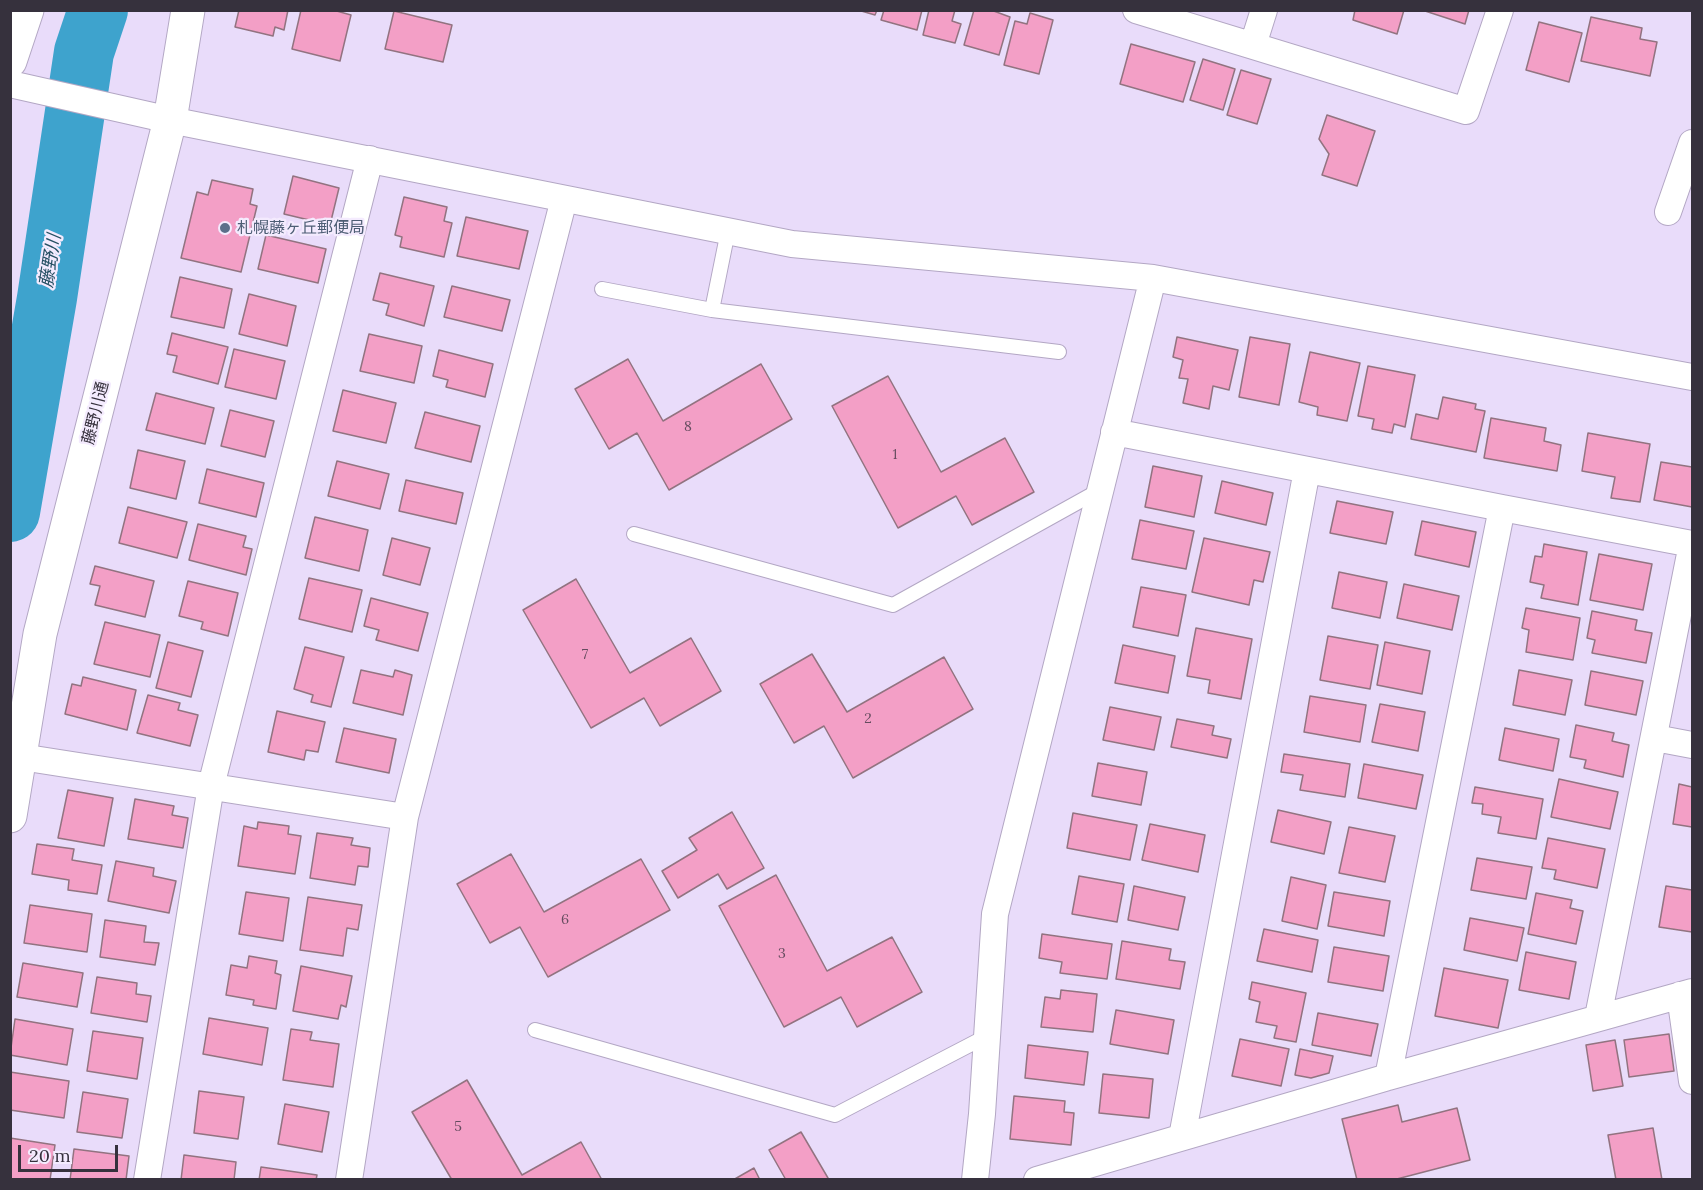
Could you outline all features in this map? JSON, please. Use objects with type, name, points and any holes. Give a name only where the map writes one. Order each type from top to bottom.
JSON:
[{"type":"street","points":[[27,10],[15,77],[155,117],[792,244],[1153,278],[1692,377]]},
{"type":"street","name":"藤野川通","points":[[10,816],[40,633],[155,117],[188,10]]},
{"type":"street","points":[[1136,10],[1466,111],[1500,10]]},
{"type":"street","points":[[1253,45],[1264,10]]},
{"type":"street","points":[[1668,213],[1692,143]]},
{"type":"street","points":[[147,1179],[210,786],[370,159]]},
{"type":"street","points":[[349,1179],[405,817],[564,199]]},
{"type":"street","points":[[975,1179],[982,1114],[995,914],[1153,278]]},
{"type":"street","points":[[1114,432],[1692,544],[1656,738],[1598,1017]]},
{"type":"street","points":[[1182,1137],[1307,470]]},
{"type":"street","points":[[1388,1077],[1502,508]]},
{"type":"street","points":[[1656,738],[1692,745]]},
{"type":"street","points":[[21,757],[405,817]]},
{"type":"street","points":[[1037,1179],[1598,1017],[1686,994],[1692,1081]]},
{"type":"lane","points":[[712,310],[728,231]]},
{"type":"lane","points":[[602,290],[712,310],[1059,352]]},
{"type":"lane","points":[[634,534],[893,605],[1100,490]]},
{"type":"lane","points":[[535,1030],[836,1114],[987,1036]]},
{"type":"building","points":[[239,10],[288,10],[284,30],[275,27],[273,36],[235,27]]},
{"type":"building","points":[[301,10],[333,10],[351,15],[340,61],[292,49]]},
{"type":"building","points":[[858,10],[877,10],[875,15]]},
{"type":"building","points":[[884,10],[922,10],[917,30],[881,20]]},
{"type":"building","points":[[929,10],[955,10],[952,21],[961,24],[955,43],[923,35]]},
{"type":"building","points":[[974,10],[991,10],[1010,17],[999,55],[964,45]]},
{"type":"building","points":[[1355,10],[1404,10],[1397,34],[1353,20]]},
{"type":"building","points":[[1422,10],[1469,10],[1465,24]]},
{"type":"building","points":[[394,11],[452,25],[443,62],[385,49]]},
{"type":"building","points":[[1030,13],[1053,20],[1039,74],[1004,65],[1015,21],[1027,24]]},
{"type":"building","points":[[1591,17],[1642,28],[1640,39],[1657,42],[1650,76],[1581,61]]},
{"type":"building","points":[[1539,22],[1582,33],[1569,82],[1526,70]]},
{"type":"building","points":[[1131,44],[1195,62],[1183,102],[1120,84]]},
{"type":"building","points":[[1203,59],[1235,69],[1223,110],[1190,100]]},
{"type":"building","points":[[1241,70],[1271,79],[1257,124],[1227,115]]},
{"type":"building","points":[[1327,115],[1375,131],[1357,186],[1322,175],[1329,154],[1319,139]]},
{"type":"building","points":[[293,176],[339,188],[330,225],[284,214]]},
{"type":"building","points":[[212,180],[253,189],[250,204],[257,206],[241,272],[181,258],[197,192],[208,195]]},
{"type":"building","points":[[404,197],[447,207],[444,221],[452,223],[444,257],[400,247],[402,237],[395,235]]},
{"type":"building","points":[[466,217],[528,231],[519,269],[457,256]]},
{"type":"building","points":[[266,235],[326,249],[318,283],[258,269]]},
{"type":"building","points":[[380,273],[434,286],[424,326],[386,315],[389,304],[373,300]]},
{"type":"building","points":[[180,277],[232,289],[224,328],[171,317]]},
{"type":"building","points":[[452,286],[510,300],[502,331],[444,317]]},
{"type":"building","points":[[249,294],[296,306],[287,346],[239,334]]},
{"type":"building","points":[[172,333],[228,347],[218,384],[173,372],[177,356],[167,354]]},
{"type":"building","points":[[369,334],[422,346],[414,383],[360,371]]},
{"type":"building","points":[[1177,337],[1238,350],[1229,390],[1213,386],[1209,409],[1183,403],[1188,379],[1179,378],[1183,360],[1173,357]]},
{"type":"building","points":[[1250,337],[1290,344],[1279,405],[1239,397]]},
{"type":"building","points":[[234,349],[285,361],[276,399],[225,387]]},
{"type":"building","points":[[439,350],[493,364],[485,397],[446,387],[448,380],[433,376]]},
{"type":"building","points":[[1310,352],[1360,363],[1347,421],[1317,415],[1318,407],[1299,402]]},
{"type":"building","points":[[628,359],[663,421],[761,364],[792,419],[669,490],[637,433],[609,449],[575,389]]},
{"type":"building","points":[[1368,366],[1415,375],[1405,427],[1394,424],[1392,433],[1372,429],[1374,419],[1358,416]]},
{"type":"building","points":[[888,376],[941,472],[1005,438],[1034,492],[972,525],[956,496],[898,528],[832,406]]},
{"type":"building","points":[[343,390],[396,403],[386,443],[333,431]]},
{"type":"building","points":[[156,393],[214,408],[205,444],[146,430]]},
{"type":"building","points":[[1443,397],[1476,404],[1475,409],[1485,411],[1476,452],[1411,439],[1416,414],[1438,419]]},
{"type":"building","points":[[230,410],[274,421],[265,457],[221,446]]},
{"type":"building","points":[[425,412],[480,426],[471,462],[415,448]]},
{"type":"building","points":[[1491,418],[1546,428],[1544,441],[1561,445],[1557,471],[1484,458]]},
{"type":"building","points":[[1588,433],[1650,444],[1640,502],[1611,498],[1615,477],[1582,471]]},
{"type":"building","points":[[138,450],[185,461],[176,499],[130,488]]},
{"type":"building","points":[[337,461],[389,474],[380,509],[328,496]]},
{"type":"building","points":[[1661,462],[1692,467],[1692,507],[1654,500]]},
{"type":"building","points":[[1153,466],[1202,476],[1194,517],[1145,507]]},
{"type":"building","points":[[207,469],[264,483],[256,517],[199,503]]},
{"type":"building","points":[[406,480],[463,493],[456,524],[399,511]]},
{"type":"building","points":[[1222,481],[1273,493],[1266,525],[1215,513]]},
{"type":"building","points":[[1337,501],[1393,512],[1386,544],[1330,533]]},
{"type":"building","points":[[128,507],[187,522],[177,558],[119,543]]},
{"type":"building","points":[[315,517],[368,530],[359,571],[305,558]]},
{"type":"building","points":[[1140,520],[1194,531],[1186,569],[1132,559]]},
{"type":"building","points":[[1422,521],[1476,532],[1469,567],[1415,555]]},
{"type":"building","points":[[198,524],[246,536],[243,547],[252,549],[246,575],[189,560]]},
{"type":"building","points":[[392,538],[430,548],[420,585],[383,575]]},
{"type":"building","points":[[1204,538],[1270,552],[1263,582],[1254,580],[1249,605],[1192,592]]},
{"type":"building","points":[[1544,544],[1587,552],[1578,605],[1541,598],[1544,585],[1530,582],[1535,556],[1542,557]]},
{"type":"building","points":[[1599,554],[1652,564],[1643,610],[1590,600]]},
{"type":"building","points":[[95,566],[154,581],[145,617],[95,605],[100,586],[90,584]]},
{"type":"building","points":[[1339,572],[1387,582],[1380,618],[1332,608]]},
{"type":"building","points":[[309,578],[362,590],[352,632],[299,619]]},
{"type":"building","points":[[576,579],[630,673],[691,638],[721,691],[660,726],[644,698],[591,728],[523,610]]},
{"type":"building","points":[[188,581],[238,593],[228,636],[201,629],[203,622],[179,616]]},
{"type":"building","points":[[1404,584],[1459,596],[1452,630],[1397,618]]},
{"type":"building","points":[[1141,587],[1186,595],[1178,636],[1133,627]]},
{"type":"building","points":[[371,598],[428,613],[418,651],[376,640],[379,630],[364,626]]},
{"type":"building","points":[[1526,608],[1580,618],[1573,660],[1526,652],[1529,630],[1522,628]]},
{"type":"building","points":[[1592,611],[1637,620],[1635,630],[1652,633],[1646,663],[1592,653],[1595,640],[1587,638]]},
{"type":"building","points":[[105,622],[160,635],[150,677],[94,664]]},
{"type":"building","points":[[1196,628],[1252,639],[1241,699],[1208,693],[1210,680],[1187,676]]},
{"type":"building","points":[[1328,636],[1378,645],[1370,689],[1320,680]]},
{"type":"building","points":[[168,642],[203,651],[191,697],[156,688]]},
{"type":"building","points":[[1385,642],[1430,651],[1422,694],[1377,685]]},
{"type":"building","points":[[1123,645],[1175,656],[1168,693],[1115,683]]},
{"type":"building","points":[[305,647],[344,657],[331,707],[311,702],[313,695],[294,689]]},
{"type":"building","points":[[812,654],[847,712],[944,657],[973,709],[853,778],[824,726],[794,743],[760,684]]},
{"type":"building","points":[[361,670],[393,677],[395,670],[412,675],[403,715],[353,703]]},
{"type":"building","points":[[1519,670],[1572,680],[1565,715],[1513,705]]},
{"type":"building","points":[[1591,671],[1643,681],[1636,715],[1585,705]]},
{"type":"building","points":[[83,677],[136,690],[127,730],[65,714],[72,684],[81,686]]},
{"type":"building","points":[[148,695],[180,703],[178,710],[198,715],[190,746],[137,733]]},
{"type":"building","points":[[1310,696],[1366,705],[1360,742],[1304,732]]},
{"type":"building","points":[[1380,704],[1425,712],[1418,751],[1372,742]]},
{"type":"building","points":[[1110,707],[1161,717],[1154,750],[1103,740]]},
{"type":"building","points":[[277,711],[325,722],[318,752],[306,750],[304,760],[268,752]]},
{"type":"building","points":[[1177,719],[1214,726],[1212,735],[1231,739],[1227,758],[1171,747]]},
{"type":"building","points":[[1576,725],[1614,733],[1612,741],[1629,745],[1623,777],[1584,768],[1586,760],[1570,757]]},
{"type":"building","points":[[344,728],[396,739],[389,773],[336,762]]},
{"type":"building","points":[[1505,728],[1559,739],[1553,771],[1499,760]]},
{"type":"building","points":[[1284,754],[1350,764],[1345,797],[1300,790],[1303,775],[1281,772]]},
{"type":"building","points":[[1098,763],[1147,772],[1141,805],[1092,796]]},
{"type":"building","points":[[1364,764],[1423,775],[1416,809],[1358,798]]},
{"type":"building","points":[[1559,779],[1618,792],[1610,829],[1551,817]]},
{"type":"building","points":[[1679,784],[1692,787],[1692,827],[1673,824]]},
{"type":"building","points":[[1475,787],[1543,799],[1536,839],[1498,833],[1501,817],[1482,814],[1483,804],[1472,803]]},
{"type":"building","points":[[68,790],[113,798],[104,846],[58,838]]},
{"type":"building","points":[[135,799],[174,806],[172,815],[188,818],[183,848],[128,839]]},
{"type":"building","points":[[1278,810],[1331,822],[1324,854],[1271,842]]},
{"type":"building","points":[[732,812],[764,868],[727,889],[718,874],[678,898],[662,871],[697,850],[689,838]]},
{"type":"building","points":[[1073,813],[1137,825],[1130,860],[1067,848]]},
{"type":"building","points":[[258,822],[289,826],[288,834],[301,836],[295,874],[238,866],[244,826],[257,829]]},
{"type":"building","points":[[1150,824],[1205,835],[1198,872],[1142,860]]},
{"type":"building","points":[[1349,827],[1395,836],[1385,882],[1339,873]]},
{"type":"building","points":[[317,833],[353,838],[351,845],[370,848],[368,867],[358,866],[355,885],[310,878]]},
{"type":"building","points":[[1548,838],[1605,849],[1597,888],[1554,879],[1556,870],[1542,868]]},
{"type":"building","points":[[37,844],[74,849],[72,860],[102,865],[97,894],[68,890],[69,880],[32,874]]},
{"type":"building","points":[[511,854],[544,912],[641,859],[670,910],[548,977],[520,927],[490,943],[457,884]]},
{"type":"building","points":[[1477,858],[1532,867],[1526,899],[1471,890]]},
{"type":"building","points":[[116,861],[154,868],[153,876],[176,881],[169,913],[108,901]]},
{"type":"building","points":[[776,875],[827,971],[892,937],[922,992],[857,1027],[841,997],[784,1027],[719,906]]},
{"type":"building","points":[[1079,876],[1124,884],[1117,922],[1072,914]]},
{"type":"building","points":[[1291,877],[1326,885],[1317,929],[1282,921]]},
{"type":"building","points":[[1134,886],[1185,897],[1178,930],[1128,920]]},
{"type":"building","points":[[1666,886],[1692,890],[1692,932],[1659,927]]},
{"type":"building","points":[[246,892],[289,898],[283,941],[239,934]]},
{"type":"building","points":[[1334,892],[1390,901],[1384,936],[1328,926]]},
{"type":"building","points":[[1536,893],[1572,900],[1570,908],[1583,911],[1576,944],[1528,934]]},
{"type":"building","points":[[308,897],[362,905],[358,930],[347,928],[343,956],[300,950]]},
{"type":"building","points":[[30,905],[92,914],[87,952],[24,943]]},
{"type":"building","points":[[1470,918],[1524,928],[1517,961],[1464,950]]},
{"type":"building","points":[[105,920],[146,926],[144,942],[159,943],[155,965],[100,957]]},
{"type":"building","points":[[1264,929],[1318,940],[1312,972],[1257,961]]},
{"type":"building","points":[[1042,934],[1112,944],[1107,979],[1060,973],[1062,962],[1039,958]]},
{"type":"building","points":[[1122,941],[1171,949],[1169,960],[1185,962],[1180,989],[1116,979]]},
{"type":"building","points":[[1334,947],[1389,956],[1383,991],[1328,982]]},
{"type":"building","points":[[1526,952],[1576,962],[1569,999],[1519,990]]},
{"type":"building","points":[[249,956],[277,961],[275,973],[281,975],[276,1009],[253,1005],[254,1000],[226,995],[231,965],[247,968]]},
{"type":"building","points":[[23,963],[83,973],[77,1007],[17,997]]},
{"type":"building","points":[[301,966],[352,976],[346,1007],[341,1005],[338,1019],[293,1011]]},
{"type":"building","points":[[1444,968],[1508,980],[1498,1028],[1435,1016]]},
{"type":"building","points":[[97,977],[137,983],[136,994],[151,996],[147,1022],[91,1013]]},
{"type":"building","points":[[1252,982],[1306,993],[1296,1042],[1274,1038],[1277,1026],[1256,1022],[1260,1002],[1249,999]]},
{"type":"building","points":[[1061,990],[1097,994],[1093,1032],[1041,1027],[1045,997],[1060,999]]},
{"type":"building","points":[[1116,1010],[1174,1020],[1168,1054],[1110,1044]]},
{"type":"building","points":[[1318,1013],[1378,1024],[1371,1056],[1312,1045]]},
{"type":"building","points":[[209,1018],[268,1028],[262,1065],[203,1054]]},
{"type":"building","points":[[15,1019],[73,1029],[67,1065],[10,1055]]},
{"type":"building","points":[[291,1029],[312,1032],[310,1040],[339,1044],[333,1087],[283,1080]]},
{"type":"building","points":[[93,1031],[143,1038],[137,1079],[87,1071]]},
{"type":"building","points":[[1669,1034],[1674,1071],[1629,1077],[1624,1040]]},
{"type":"building","points":[[1240,1039],[1289,1049],[1281,1086],[1232,1076]]},
{"type":"building","points":[[1615,1040],[1623,1086],[1593,1091],[1586,1045]]},
{"type":"building","points":[[1028,1045],[1088,1052],[1084,1085],[1025,1078]]},
{"type":"building","points":[[1300,1049],[1333,1056],[1329,1073],[1311,1078],[1295,1075]]},
{"type":"building","points":[[10,1072],[69,1081],[64,1118],[10,1110]]},
{"type":"building","points":[[1103,1074],[1153,1079],[1149,1118],[1099,1113]]},
{"type":"building","points":[[467,1080],[522,1175],[581,1142],[602,1180],[452,1180],[412,1112]]},
{"type":"building","points":[[199,1091],[244,1097],[238,1139],[194,1133]]},
{"type":"building","points":[[83,1092],[128,1099],[122,1138],[77,1132]]},
{"type":"building","points":[[1014,1096],[1065,1101],[1064,1112],[1074,1113],[1071,1145],[1010,1139]]},
{"type":"building","points":[[285,1104],[329,1112],[322,1152],[278,1144]]},
{"type":"building","points":[[1398,1105],[1402,1122],[1457,1108],[1470,1160],[1393,1180],[1357,1180],[1342,1119]]},
{"type":"building","points":[[1653,1128],[1662,1180],[1616,1180],[1608,1135]]},
{"type":"building","points":[[801,1132],[828,1178],[826,1180],[786,1180],[769,1150]]},
{"type":"building","points":[[10,1138],[55,1145],[50,1180],[10,1180]]},
{"type":"building","points":[[74,1149],[129,1156],[126,1180],[70,1180]]},
{"type":"building","points":[[184,1155],[236,1162],[234,1180],[181,1180]]},
{"type":"building","points":[[261,1167],[317,1175],[316,1180],[259,1180]]},
{"type":"building","points":[[754,1168],[760,1180],[733,1180]]},
{"type":"waterway","name":"藤野川","points":[[10,512],[47,298],[84,52],[98,10]]},
{"type":"place","name":"札幌藤ヶ丘郵便局","points":[[225,228]]}]
